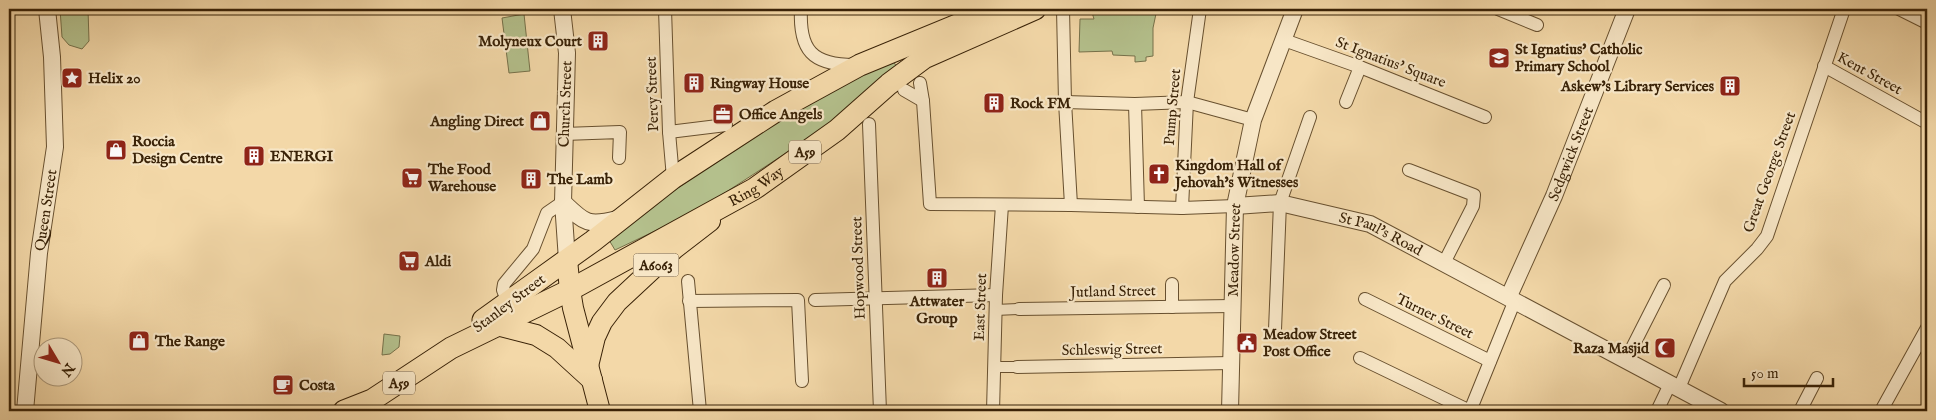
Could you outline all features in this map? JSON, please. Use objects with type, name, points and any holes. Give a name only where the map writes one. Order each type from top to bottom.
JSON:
[{"type":"highway","name":"A59","points":[[567,260],[673,178],[776,112],[860,65],[996,9]]},
{"type":"highway","name":"Ring Way","points":[[570,290],[754,189],[837,130],[889,84],[924,58],[1035,9]]},
{"type":"highway","name":"Stanley Street","points":[[451,348],[484,320],[567,260]]},
{"type":"highway","name":"Stanley Street","points":[[344,411],[372,400],[451,348],[570,290]]},
{"type":"main road","name":"A6063","points":[[590,373],[595,337],[602,322],[617,302],[675,248],[754,189]]},
{"type":"main road","points":[[567,260],[570,290]]},
{"type":"main road","name":"A6063","points":[[570,290],[600,411]]},
{"type":"main road","points":[[497,325],[536,335],[590,373]]},
{"type":"street","name":"Queen Street","points":[[25,411],[39,253],[55,147],[52,57],[47,9]]},
{"type":"street","name":"Church Street","points":[[562,9],[568,53],[563,202],[567,260]]},
{"type":"street","name":"Percy Street","points":[[665,9],[669,132],[673,178]]},
{"type":"street","points":[[801,9],[800,18],[807,49],[816,57],[834,65],[860,65]]},
{"type":"street","points":[[1063,9],[1070,204]]},
{"type":"street","name":"Pump Street","points":[[1182,208],[1187,102],[1200,9]]},
{"type":"street","name":"Meadow Street","points":[[1230,411],[1235,206],[1253,120],[1295,9]]},
{"type":"street","points":[[1498,9],[1537,25]]},
{"type":"street","name":"Sedgwick Street","points":[[1512,298],[1627,9]]},
{"type":"street","name":"Great George Street","points":[[1657,411],[1674,386],[1725,281],[1757,250],[1767,236],[1844,9]]},
{"type":"street","points":[[1899,9],[1927,23]]},
{"type":"street","name":"St Ignatius' Square","points":[[1284,40],[1360,67],[1485,117]]},
{"type":"street","name":"Kent Street","points":[[1824,66],[1927,123]]},
{"type":"street","points":[[1346,102],[1360,67]]},
{"type":"street","points":[[920,83],[924,101]]},
{"type":"street","points":[[904,90],[924,101]]},
{"type":"street","name":"St Paul's Road","points":[[924,101],[930,204],[1070,204],[1182,208],[1280,204],[1370,224],[1721,411]]},
{"type":"street","points":[[1065,102],[1135,104],[1187,102],[1253,120]]},
{"type":"street","points":[[1135,104],[1138,206]]},
{"type":"street","points":[[1275,330],[1280,204],[1310,118]]},
{"type":"street","points":[[669,132],[726,124]]},
{"type":"street","name":"Hopwood Street","points":[[869,124],[880,411]]},
{"type":"street","points":[[564,134],[620,132],[619,158]]},
{"type":"street","points":[[1409,170],[1474,195],[1473,206],[1444,263]]},
{"type":"street","points":[[508,303],[503,290],[504,284],[533,249],[547,213],[563,202],[579,217],[590,223],[599,224],[621,218]]},
{"type":"street","name":"East Street","points":[[994,411],[995,310],[1002,205]]},
{"type":"street","points":[[688,281],[700,411]]},
{"type":"street","points":[[1172,284],[1172,307]]},
{"type":"street","points":[[1626,360],[1664,285]]},
{"type":"street","points":[[816,300],[996,295]]},
{"type":"street","points":[[1360,358],[1470,411],[1512,298]]},
{"type":"street","name":"Turner Street","points":[[1365,299],[1490,361]]},
{"type":"street","points":[[690,301],[798,300],[802,381]]},
{"type":"street","name":"Jutland Street","points":[[995,310],[1232,306]]},
{"type":"street","points":[[1881,411],[1927,328]]},
{"type":"street","name":"Schleswig Street","points":[[994,367],[1231,363]]},
{"type":"street","points":[[1800,411],[1816,378]]},
{"type":"green space","points":[[60,9],[88,9],[89,41],[82,49],[69,45],[62,37]]},
{"type":"green space","points":[[1091,9],[1157,9],[1153,28],[1153,56],[1146,57],[1146,61],[1135,62],[1135,56],[1113,55],[1112,51],[1079,52],[1080,19],[1094,19]]},
{"type":"green space","points":[[524,14],[530,71],[509,73],[502,18]]},
{"type":"green space","points":[[893,61],[897,67],[847,113],[697,211],[615,250],[609,240],[649,208],[785,114],[826,91]]},
{"type":"green space","points":[[384,334],[400,336],[399,347],[390,354],[382,355]]},
{"type":"place","name":"Molyneux Court","points":[[598,41]]},
{"type":"place","name":"St Ignatius' Catholic Primary School","points":[[1499,58]]},
{"type":"place","name":"Helix 20","points":[[72,78]]},
{"type":"place","name":"Ringway House","points":[[694,83]]},
{"type":"place","name":"Askew's Library Services","points":[[1730,86]]},
{"type":"place","name":"Rock FM","points":[[994,103]]},
{"type":"place","name":"Office Angels","points":[[723,114]]},
{"type":"place","name":"Angling Direct","points":[[540,121]]},
{"type":"place","name":"Roccia Design Centre","points":[[116,150]]},
{"type":"place","name":"ENERGI","points":[[254,156]]},
{"type":"place","name":"Kingdom Hall of Jehovah's Witnesses","points":[[1159,174]]},
{"type":"place","name":"The Food Warehouse","points":[[412,178]]},
{"type":"place","name":"The Lamb","points":[[531,179]]},
{"type":"place","name":"Aldi","points":[[409,261]]},
{"type":"place","name":"Attwater Group","points":[[937,278]]},
{"type":"place","name":"The Range","points":[[139,341]]},
{"type":"place","name":"Meadow Street Post Office","points":[[1247,343]]},
{"type":"place","name":"Raza Masjid","points":[[1665,348]]},
{"type":"place","name":"Costa","points":[[283,385]]}]
